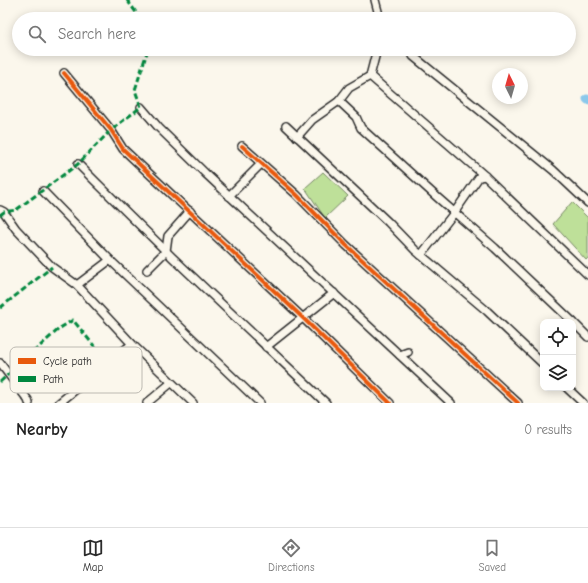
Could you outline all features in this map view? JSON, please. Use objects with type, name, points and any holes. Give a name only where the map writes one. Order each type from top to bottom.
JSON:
[{"type":"street","points":[[376,0],[379,12]]},
{"type":"street","points":[[297,137],[312,120],[339,101],[349,88],[370,76],[375,56]]},
{"type":"street","points":[[413,56],[552,170],[588,203]]},
{"type":"street","points":[[64,72],[111,130],[123,149],[303,318],[390,403]]},
{"type":"street","points":[[370,76],[485,176],[588,275]]},
{"type":"street","points":[[339,101],[356,117],[361,128],[454,213],[495,248],[570,319]]},
{"type":"street","points":[[141,107],[159,128],[229,196],[452,403]]},
{"type":"street","points":[[286,126],[421,255],[487,310],[540,361]]},
{"type":"street","points":[[242,146],[296,194],[346,245],[518,403]]},
{"type":"street","points":[[78,164],[166,251],[326,403]]},
{"type":"street","points":[[229,196],[261,164]]},
{"type":"street","points":[[421,255],[480,177],[485,176]]},
{"type":"street","points":[[43,190],[110,260],[260,403]]},
{"type":"street","points":[[0,210],[4,212],[16,229],[52,267],[77,285],[135,347]]},
{"type":"street","points":[[147,270],[166,251],[168,236],[190,211]]},
{"type":"street","points":[[77,285],[110,260]]},
{"type":"street","points":[[266,346],[334,293]]},
{"type":"street","points":[[576,325],[588,337]]},
{"type":"street","points":[[128,347],[132,344]]},
{"type":"street","points":[[400,355],[408,352]]},
{"type":"street","points":[[142,354],[170,383],[193,403]]},
{"type":"street","points":[[0,363],[10,374]]},
{"type":"street","points":[[147,403],[170,383]]},
{"type":"street","points":[[571,391],[583,403]]},
{"type":"street","points":[[23,393],[29,403]]},
{"type":"street","points":[[59,403],[71,393]]},
{"type":"green space","points":[[323,172],[348,196],[325,218],[305,188]]},
{"type":"green space","points":[[572,202],[588,218],[588,258],[586,260],[553,224]]},
{"type":"marked path","points":[[127,0],[136,12]]},
{"type":"marked path","points":[[0,215],[4,212],[16,210],[78,164],[111,130],[141,107],[135,90],[146,56]]},
{"type":"marked path","points":[[0,308],[52,267]]},
{"type":"marked path","points":[[39,347],[60,328],[73,320],[95,347]]},
{"type":"marked path","points":[[0,382],[10,373]]},
{"type":"cycle path","points":[[64,73],[111,130],[123,149],[303,318],[390,403]]},
{"type":"cycle path","points":[[242,146],[296,194],[346,245],[518,403]]}]
